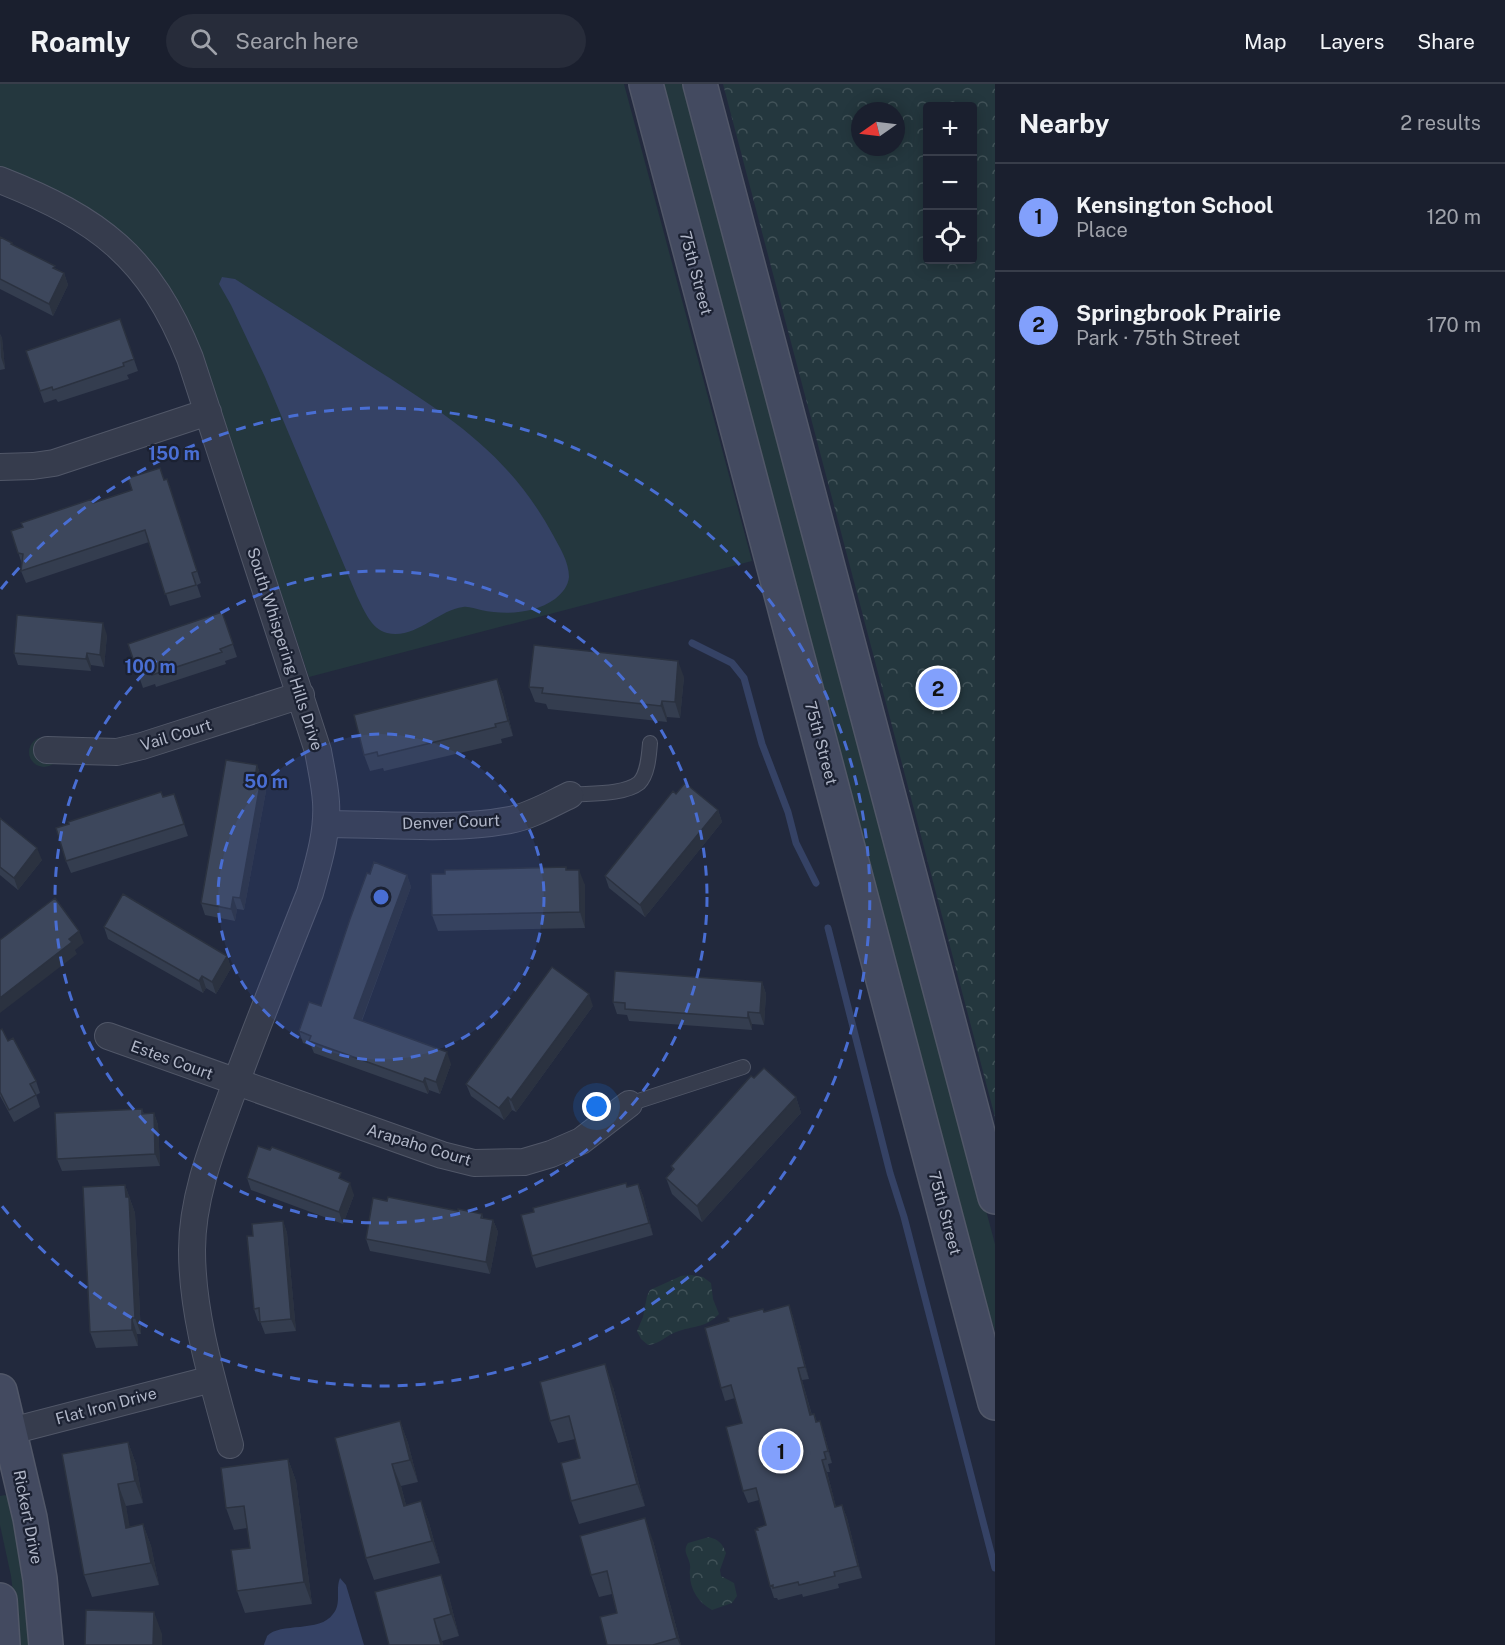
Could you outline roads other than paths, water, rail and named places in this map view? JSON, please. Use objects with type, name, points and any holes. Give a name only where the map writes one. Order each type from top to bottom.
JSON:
[{"type":"main road","name":"75th Street","points":[[646,84],[995,1403]]},
{"type":"main road","points":[[699,84],[995,1197]]},
{"type":"main road","name":"Rickert Drive","points":[[0,1391],[5,1433],[30,1518],[40,1579],[46,1645]]},
{"type":"main road","points":[[0,1600],[3,1645]]},
{"type":"street","name":"South Whispering Hills Drive","points":[[0,180],[31,192],[89,222],[126,253],[164,300],[178,327],[208,412],[318,751],[326,801],[326,824],[318,867],[214,1142],[195,1220],[192,1250],[196,1297],[212,1379],[230,1445]]},
{"type":"street","points":[[0,467],[54,463],[208,412]]},
{"type":"street","name":"Vail Court","points":[[47,750],[117,752],[301,695]]},
{"type":"street","name":"Denver Court","points":[[326,824],[441,825],[512,820],[570,795]]},
{"type":"street","name":"Estes Court","points":[[108,1036],[236,1083]]},
{"type":"street","name":"Arapaho Court","points":[[236,1083],[442,1155],[474,1163],[524,1162],[551,1154],[581,1140],[629,1104]]},
{"type":"street","name":"Flat Iron Drive","points":[[5,1433],[212,1379]]},
{"type":"lane","points":[[570,795],[624,790],[640,782],[647,767],[651,743]]},
{"type":"lane","points":[[629,1104],[743,1067]]},
{"type":"water","points":[[222,277],[235,279],[424,401],[473,437],[516,480],[553,535],[561,550],[569,577],[562,592],[547,604],[519,612],[463,607],[445,613],[407,632],[387,633],[377,628],[357,596],[265,377],[219,284]]},
{"type":"water","points":[[340,1578],[346,1585],[364,1645],[264,1645],[267,1636],[273,1632],[310,1626],[327,1620],[336,1610]]},
{"type":"waterway","points":[[692,643],[732,663],[744,678],[762,744],[788,812],[796,843],[816,883]]},
{"type":"waterway","points":[[828,928],[890,1173],[904,1217],[995,1568]]},
{"type":"place","name":"Springbrook Prairie","points":[[938,688]]},
{"type":"place","name":"Kensington School","points":[[781,1451]]}]
